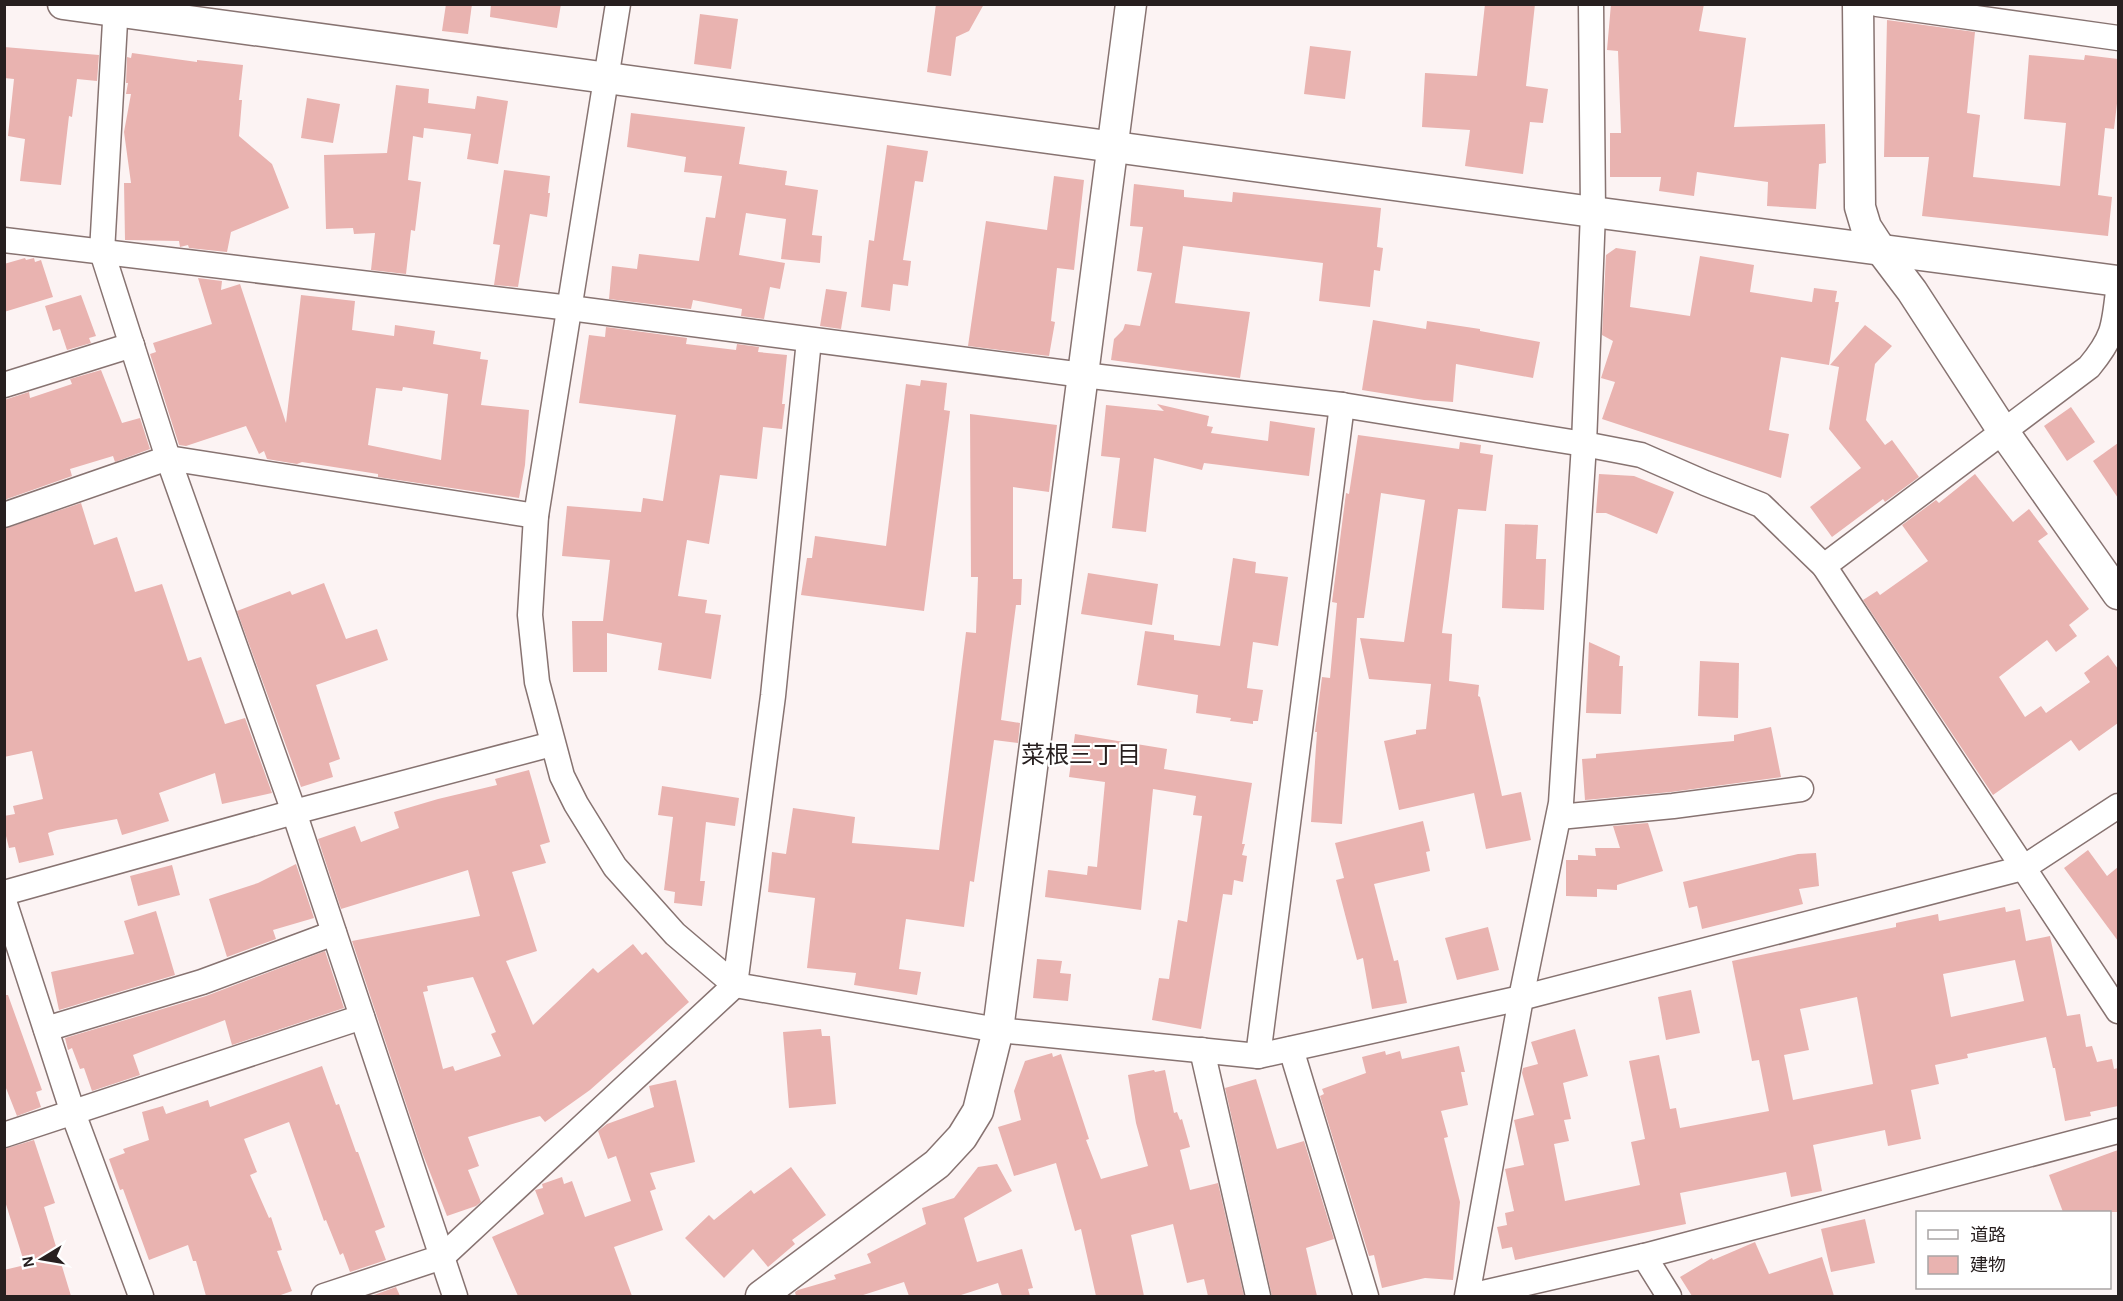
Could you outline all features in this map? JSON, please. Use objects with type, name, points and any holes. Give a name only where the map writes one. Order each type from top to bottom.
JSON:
[{"type":"street","points":[[63,4],[116,8],[607,78],[2118,281]]},
{"type":"street","points":[[618,4],[536,516],[530,615],[537,682],[562,776],[576,804],[615,867],[675,934],[735,985],[998,1030],[1258,1056],[1521,998],[2023,868],[2118,806]]},
{"type":"street","points":[[762,1296],[937,1164],[962,1137],[978,1111],[998,1030],[1131,4]]},
{"type":"street","points":[[1591,4],[1593,212],[1584,444],[1561,803],[1521,998],[1468,1296],[1644,1256],[2118,1131]]},
{"type":"street","points":[[1858,4],[1860,207],[1866,227],[1912,291],[2003,431],[2118,594]]},
{"type":"street","points":[[1877,4],[2118,38]]},
{"type":"street","points":[[116,8],[102,252],[168,458],[294,813],[455,1296]]},
{"type":"street","points":[[4,240],[570,308],[1083,375],[1342,405],[1641,455],[1761,506],[1824,566],[2118,1011]]},
{"type":"street","points":[[1824,566],[2089,367],[2109,339],[2114,326],[2118,291]]},
{"type":"street","points":[[324,1296],[442,1257],[735,985],[773,696],[809,340]]},
{"type":"street","points":[[4,385],[132,345]]},
{"type":"street","points":[[1258,1056],[1342,405]]},
{"type":"street","points":[[4,515],[168,458],[536,516]]},
{"type":"street","points":[[4,893],[552,744]]},
{"type":"street","points":[[1559,817],[1673,806],[1801,789]]},
{"type":"street","points":[[4,900],[73,1113],[141,1296]]},
{"type":"street","points":[[46,1029],[202,982],[334,933]]},
{"type":"street","points":[[4,1135],[362,1017]]},
{"type":"street","points":[[1291,1049],[1366,1296]]},
{"type":"street","points":[[1202,1050],[1258,1296]]},
{"type":"street","points":[[1644,1256],[1669,1296]]},
{"type":"building","points":[[446,4],[472,4],[468,34],[442,31]]},
{"type":"building","points":[[491,4],[561,4],[557,28],[490,17]]},
{"type":"building","points":[[936,4],[984,4],[969,31],[956,37],[951,76],[927,72]]},
{"type":"building","points":[[1485,4],[1535,4],[1526,86],[1548,89],[1543,123],[1530,122],[1523,174],[1465,166],[1470,130],[1422,127],[1425,73],[1477,76]]},
{"type":"building","points":[[1611,4],[1704,4],[1699,31],[1746,38],[1734,127],[1825,124],[1826,163],[1819,164],[1816,209],[1767,206],[1768,182],[1697,172],[1694,196],[1659,191],[1661,177],[1610,177],[1610,133],[1621,133],[1618,51],[1607,50]]},
{"type":"building","points":[[700,14],[738,19],[731,69],[694,64]]},
{"type":"building","points":[[1887,20],[1975,32],[1967,113],[1980,115],[1973,177],[2060,186],[2066,123],[2024,119],[2029,55],[2084,60],[2085,55],[2118,59],[2118,95],[2114,129],[2105,128],[2098,195],[2112,197],[2108,236],[1922,216],[1929,157],[1884,157]]},
{"type":"building","points":[[1310,46],[1351,51],[1345,99],[1304,94]]},
{"type":"building","points":[[4,47],[99,55],[97,81],[77,79],[72,117],[69,116],[61,185],[20,181],[25,139],[8,136],[14,79],[4,78]]},
{"type":"building","points":[[132,53],[197,62],[197,60],[243,65],[239,100],[242,100],[239,136],[272,164],[289,208],[231,232],[227,252],[189,248],[188,245],[180,247],[179,241],[125,240],[124,183],[131,183],[124,132],[131,94],[126,94],[127,57],[131,58]]},
{"type":"building","points":[[396,85],[429,89],[428,103],[475,109],[477,96],[508,101],[498,164],[467,159],[471,134],[424,128],[423,138],[413,136],[408,180],[421,182],[415,231],[411,230],[406,274],[371,270],[375,233],[354,234],[353,228],[326,229],[324,155],[387,153]]},
{"type":"building","points":[[307,98],[340,104],[333,143],[301,138]]},
{"type":"building","points":[[631,113],[745,127],[739,164],[787,171],[785,185],[818,190],[812,235],[822,236],[820,263],[781,259],[786,219],[746,213],[739,255],[785,263],[780,289],[770,287],[764,319],[741,316],[742,309],[693,300],[691,309],[609,299],[612,266],[637,269],[639,254],[699,261],[706,217],[715,218],[722,176],[684,172],[686,157],[627,147]]},
{"type":"building","points":[[887,145],[928,151],[923,182],[915,181],[903,260],[911,261],[908,286],[893,284],[890,311],[861,307],[869,240],[874,241]]},
{"type":"building","points":[[504,170],[550,176],[547,217],[530,214],[518,287],[494,285],[500,245],[493,244]]},
{"type":"building","points":[[1054,176],[1084,180],[1074,270],[1057,268],[1051,321],[1055,322],[1049,356],[968,346],[986,221],[1047,230]]},
{"type":"building","points":[[1134,184],[1184,190],[1184,197],[1232,202],[1233,192],[1381,208],[1377,247],[1383,248],[1380,271],[1374,270],[1370,307],[1319,301],[1323,263],[1183,246],[1175,303],[1250,312],[1240,378],[1111,360],[1114,339],[1123,330],[1125,324],[1140,326],[1152,273],[1137,271],[1143,227],[1130,226]]},
{"type":"building","points":[[1616,248],[1636,251],[1630,307],[1690,316],[1700,256],[1754,265],[1750,292],[1812,302],[1814,288],[1837,291],[1835,302],[1839,302],[1829,365],[1781,357],[1769,430],[1789,434],[1781,478],[1602,419],[1615,382],[1601,378],[1613,341],[1602,335],[1606,255]]},
{"type":"building","points":[[25,258],[26,260],[34,258],[35,262],[41,260],[53,297],[4,312],[4,264]]},
{"type":"building","points":[[198,278],[222,281],[221,290],[240,284],[286,423],[301,295],[355,301],[352,330],[394,336],[395,325],[435,331],[433,344],[481,352],[480,359],[488,360],[481,405],[529,410],[525,465],[519,498],[378,477],[378,474],[302,462],[297,464],[267,459],[264,451],[259,454],[246,426],[186,446],[179,445],[150,354],[156,352],[153,343],[212,324]],"holes":[[[403,387],[448,394],[441,460],[368,445],[376,388],[402,391]]]},
{"type":"building","points":[[826,289],[847,292],[841,329],[820,326]]},
{"type":"building","points":[[81,295],[96,336],[89,338],[91,343],[67,350],[60,329],[53,331],[45,306]]},
{"type":"building","points":[[1373,320],[1426,329],[1427,321],[1480,329],[1480,331],[1540,342],[1533,378],[1456,364],[1453,402],[1424,400],[1362,390]]},
{"type":"building","points":[[1865,325],[1892,346],[1875,364],[1866,420],[1885,445],[1892,440],[1919,477],[1885,502],[1883,499],[1832,537],[1810,507],[1861,468],[1829,429],[1839,367],[1830,365]]},
{"type":"building","points":[[606,327],[687,338],[686,344],[736,350],[737,344],[759,347],[758,352],[787,355],[782,429],[763,427],[757,479],[720,475],[709,544],[687,540],[678,596],[707,600],[705,613],[721,615],[711,679],[658,670],[662,643],[607,633],[607,672],[573,672],[572,621],[603,621],[610,560],[562,556],[567,506],[641,512],[643,498],[663,501],[676,415],[579,403],[589,335],[605,337]]},
{"type":"building","points":[[101,370],[122,423],[140,418],[150,449],[115,462],[113,456],[70,469],[72,476],[4,500],[4,400],[29,392],[30,398],[72,384],[70,379]]},
{"type":"building","points":[[921,380],[947,383],[944,410],[950,411],[924,611],[801,595],[807,558],[812,558],[815,536],[886,546],[906,384],[920,386]]},
{"type":"building","points":[[1157,404],[1209,416],[1207,426],[1213,427],[1211,433],[1268,441],[1270,421],[1315,428],[1309,476],[1204,463],[1202,470],[1154,458],[1146,532],[1112,528],[1120,458],[1101,456],[1106,405],[1164,411]]},
{"type":"building","points":[[2071,407],[2095,442],[2067,461],[2044,426]]},
{"type":"building","points":[[970,414],[1057,425],[1049,492],[1013,487],[1013,579],[1022,579],[1021,605],[1016,605],[1001,720],[1020,723],[1018,743],[994,740],[974,882],[970,881],[964,927],[906,919],[899,969],[921,972],[917,995],[854,985],[856,973],[807,968],[815,898],[768,892],[772,852],[786,854],[793,808],[855,817],[852,843],[939,850],[966,632],[976,633],[978,577],[971,577]]},
{"type":"building","points":[[1358,435],[1459,449],[1460,442],[1481,445],[1480,453],[1493,455],[1486,511],[1458,509],[1442,633],[1452,634],[1449,681],[1479,685],[1478,696],[1502,796],[1521,792],[1531,840],[1486,849],[1474,793],[1399,810],[1384,741],[1416,734],[1416,730],[1426,729],[1431,684],[1369,679],[1360,638],[1404,642],[1425,500],[1381,493],[1364,618],[1357,618],[1342,824],[1311,822],[1317,732],[1315,732],[1322,677],[1330,678],[1337,603],[1332,602],[1346,493],[1349,494]]},
{"type":"building","points":[[2118,443],[2118,498],[2093,461]]},
{"type":"building","points":[[1599,474],[1634,476],[1674,492],[1657,534],[1606,513],[1596,513]]},
{"type":"building","points":[[1975,474],[2013,522],[2029,509],[2048,534],[2038,541],[2089,609],[2069,625],[2077,636],[2056,652],[2047,640],[1999,677],[2025,717],[2041,706],[2046,713],[2090,682],[2084,673],[2108,655],[2118,669],[2118,723],[2079,751],[2071,740],[1993,795],[1863,600],[1877,591],[1880,595],[1928,561],[1902,525],[1936,500],[1939,503]]},
{"type":"building","points":[[81,503],[94,545],[117,537],[135,592],[162,584],[188,661],[201,657],[225,724],[245,718],[272,793],[222,804],[215,773],[159,793],[169,821],[122,835],[117,819],[57,830],[48,833],[54,855],[19,863],[15,847],[9,848],[4,828],[4,816],[15,814],[13,806],[43,799],[32,751],[4,757],[4,529]]},
{"type":"building","points":[[1505,524],[1538,525],[1536,559],[1546,559],[1544,610],[1502,608]]},
{"type":"building","points":[[1233,558],[1256,562],[1255,573],[1288,577],[1278,646],[1253,642],[1247,688],[1263,690],[1258,721],[1253,721],[1253,724],[1196,713],[1198,695],[1137,685],[1145,631],[1174,635],[1174,640],[1220,646]]},
{"type":"building","points":[[1088,573],[1158,584],[1152,625],[1081,614]]},
{"type":"building","points":[[324,583],[346,639],[377,629],[388,660],[316,685],[340,759],[329,763],[333,777],[301,787],[237,611],[290,591],[292,595]]},
{"type":"building","points":[[1589,642],[1620,656],[1619,666],[1623,666],[1621,714],[1586,713]]},
{"type":"building","points":[[1700,661],[1739,663],[1738,718],[1698,716]]},
{"type":"building","points":[[1771,727],[1781,777],[1671,792],[1585,800],[1582,759],[1596,758],[1596,754],[1734,741],[1734,735]]},
{"type":"building","points":[[1075,734],[1167,749],[1164,769],[1252,783],[1242,844],[1245,844],[1242,855],[1247,856],[1243,882],[1234,880],[1232,895],[1223,894],[1201,1029],[1152,1020],[1159,978],[1169,979],[1178,920],[1187,922],[1202,816],[1193,815],[1196,796],[1153,789],[1141,910],[1045,897],[1048,870],[1087,875],[1088,866],[1097,867],[1105,782],[1069,777]]},
{"type":"building","points":[[529,770],[550,842],[540,845],[546,863],[512,872],[537,951],[506,961],[533,1025],[593,968],[598,973],[633,944],[642,955],[646,952],[689,1002],[590,1090],[545,1122],[540,1116],[468,1137],[479,1166],[468,1170],[481,1202],[447,1216],[422,1152],[352,941],[480,916],[468,870],[341,909],[318,839],[355,826],[361,842],[399,828],[394,812],[497,785],[495,779]],"holes":[[[473,977],[496,1032],[491,1034],[501,1056],[455,1071],[453,1066],[443,1069],[423,992],[428,991],[427,986]]]},
{"type":"building","points":[[662,786],[739,798],[735,826],[706,822],[700,881],[705,881],[702,906],[674,903],[675,892],[664,890],[673,817],[658,815]]},
{"type":"building","points":[[1423,821],[1430,851],[1426,852],[1430,871],[1374,884],[1394,961],[1398,960],[1407,1003],[1372,1009],[1363,958],[1357,960],[1336,880],[1344,878],[1335,843]]},
{"type":"building","points":[[1648,823],[1663,871],[1617,885],[1617,890],[1597,889],[1597,897],[1566,896],[1566,860],[1578,860],[1578,855],[1596,856],[1595,848],[1620,848],[1613,826]]},
{"type":"building","points":[[2088,850],[2107,876],[2118,867],[2118,941],[2064,868]]},
{"type":"building","points":[[1816,853],[1819,886],[1799,889],[1803,904],[1702,929],[1697,906],[1689,908],[1683,882],[1798,854]]},
{"type":"building","points":[[296,864],[314,918],[273,930],[276,939],[227,957],[209,899],[258,883]]},
{"type":"building","points":[[172,865],[180,895],[138,906],[130,876]]},
{"type":"building","points":[[2005,907],[2006,912],[2020,909],[2026,941],[2050,936],[2067,1016],[2080,1014],[2086,1047],[2092,1046],[2097,1062],[2112,1059],[2114,1069],[2118,1068],[2118,1106],[2090,1112],[2091,1116],[2065,1121],[2055,1068],[2053,1068],[2046,1037],[1967,1054],[1968,1058],[1935,1065],[1939,1084],[1911,1090],[1921,1139],[1888,1146],[1885,1130],[1813,1145],[1822,1191],[1791,1197],[1786,1172],[1680,1193],[1686,1224],[1515,1260],[1512,1247],[1502,1249],[1497,1227],[1507,1225],[1505,1213],[1514,1211],[1505,1169],[1524,1165],[1514,1120],[1534,1115],[1522,1073],[1523,1068],[1538,1064],[1531,1042],[1575,1029],[1588,1076],[1563,1083],[1571,1119],[1564,1120],[1569,1141],[1554,1144],[1565,1201],[1640,1185],[1631,1142],[1645,1139],[1629,1061],[1659,1055],[1670,1109],[1676,1108],[1680,1128],[1769,1111],[1759,1060],[1752,1061],[1732,961],[1896,927],[1896,923],[1938,914],[1939,921]],"holes":[[[2015,960],[2024,1001],[1951,1017],[1943,974]],[[1857,997],[1873,1084],[1793,1100],[1784,1055],[1809,1050],[1800,1009]]]},
{"type":"building","points":[[156,911],[175,975],[59,1010],[51,972],[134,954],[124,921]]},
{"type":"building","points":[[1488,927],[1499,970],[1457,980],[1445,938]]},
{"type":"building","points":[[325,951],[344,1008],[232,1045],[225,1020],[133,1055],[140,1075],[92,1091],[84,1068],[80,1069],[72,1048],[68,1050],[65,1038],[206,996]]},
{"type":"building","points":[[1037,959],[1062,961],[1060,973],[1071,974],[1068,1001],[1033,998]]},
{"type":"building","points":[[1691,990],[1700,1033],[1666,1040],[1658,997]]},
{"type":"building","points":[[4,995],[8,995],[42,1090],[36,1092],[41,1107],[17,1116],[4,1083]]},
{"type":"building","points":[[821,1029],[822,1036],[830,1036],[836,1104],[789,1108],[783,1032]]},
{"type":"building","points":[[1459,1046],[1465,1072],[1461,1072],[1468,1105],[1441,1111],[1448,1137],[1444,1138],[1460,1202],[1453,1280],[1425,1278],[1382,1288],[1374,1255],[1369,1256],[1320,1096],[1324,1094],[1322,1089],[1366,1073],[1362,1057],[1385,1051],[1386,1055],[1400,1051],[1402,1059]]},
{"type":"building","points":[[1052,1053],[1053,1057],[1061,1054],[1089,1139],[1086,1140],[1101,1179],[1148,1166],[1136,1123],[1128,1075],[1165,1070],[1174,1113],[1177,1112],[1180,1120],[1182,1119],[1190,1147],[1180,1150],[1190,1190],[1218,1183],[1244,1296],[1208,1296],[1204,1279],[1187,1283],[1173,1224],[1131,1235],[1144,1296],[1096,1296],[1081,1229],[1075,1231],[1056,1163],[1014,1176],[998,1127],[1021,1120],[1014,1091],[1025,1061]]},
{"type":"building","points":[[322,1066],[336,1105],[339,1104],[356,1152],[358,1152],[385,1227],[375,1231],[386,1260],[350,1272],[343,1253],[340,1255],[326,1220],[324,1221],[289,1122],[244,1139],[257,1172],[250,1175],[269,1218],[271,1217],[282,1250],[277,1251],[292,1291],[278,1296],[206,1296],[196,1261],[193,1261],[188,1245],[149,1260],[123,1189],[120,1190],[109,1159],[125,1153],[123,1149],[149,1140],[142,1112],[163,1106],[166,1114],[208,1100],[210,1107]]},
{"type":"building","points":[[1256,1079],[1277,1149],[1304,1141],[1334,1239],[1306,1248],[1317,1296],[1272,1296],[1225,1088]]},
{"type":"building","points":[[676,1080],[695,1162],[650,1173],[656,1189],[650,1191],[663,1230],[614,1247],[632,1296],[518,1296],[492,1237],[544,1214],[535,1190],[543,1188],[542,1184],[562,1177],[564,1184],[572,1181],[585,1217],[631,1201],[616,1156],[608,1159],[598,1131],[607,1124],[654,1107],[649,1086]]},
{"type":"building","points":[[34,1140],[55,1203],[44,1207],[71,1296],[4,1296],[4,1270],[25,1265],[4,1198],[4,1149]]},
{"type":"building","points":[[2118,1150],[2118,1212],[2063,1211],[2049,1175]]},
{"type":"building","points":[[997,1164],[1012,1191],[964,1218],[977,1262],[1022,1249],[1033,1288],[1028,1289],[1030,1296],[1002,1296],[998,1283],[958,1296],[909,1296],[904,1282],[860,1296],[796,1296],[795,1292],[798,1290],[836,1279],[834,1275],[871,1263],[867,1254],[926,1224],[922,1208],[954,1198],[978,1167]]},
{"type":"building","points":[[791,1167],[826,1215],[792,1240],[795,1244],[768,1267],[753,1249],[724,1278],[685,1238],[709,1215],[714,1220],[751,1190],[754,1194]]},
{"type":"building","points":[[1865,1219],[1875,1263],[1831,1272],[1821,1229]]},
{"type":"building","points":[[1755,1242],[1769,1274],[1822,1257],[1834,1296],[1692,1296],[1680,1277],[1712,1258],[1713,1260]]},
{"type":"building","points":[[396,1287],[400,1296],[374,1295]]},
{"type":"district","name":"菜根三丁目","points":[[1081,756]]}]
